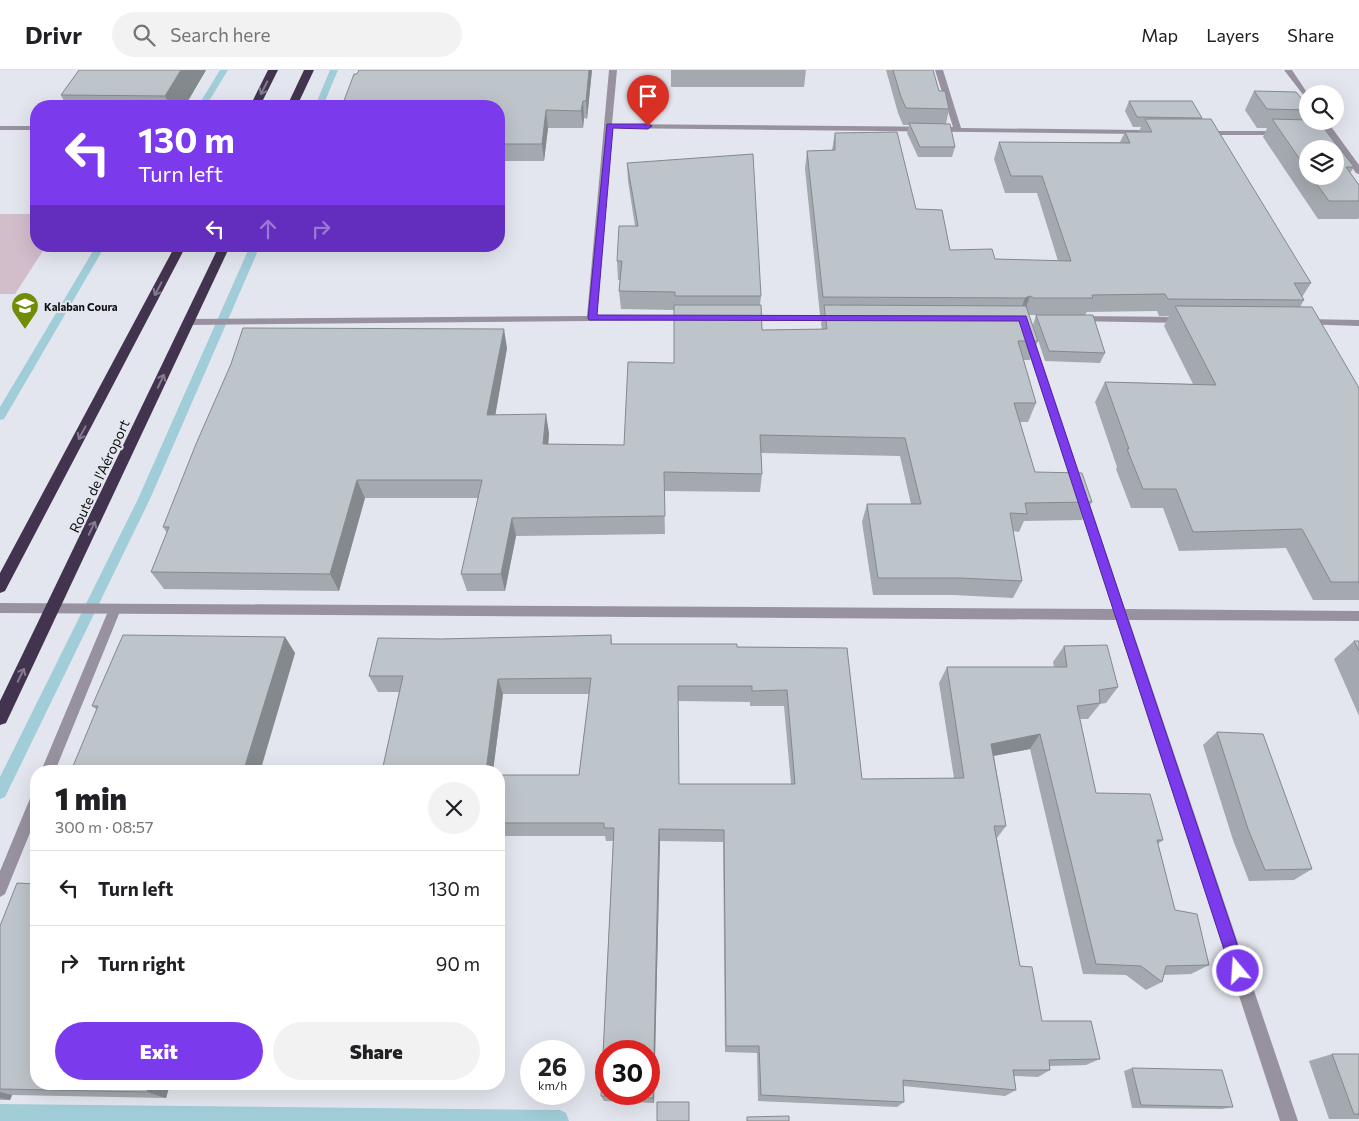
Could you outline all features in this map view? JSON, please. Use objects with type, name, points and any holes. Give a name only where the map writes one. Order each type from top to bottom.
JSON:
[{"type":"highway","points":[[258,100],[273,70]]},
{"type":"highway","points":[[295,100],[309,70]]},
{"type":"highway","points":[[0,587],[178,252]]},
{"type":"highway","name":"Route de l'Aéroport","points":[[0,718],[222,252]]},
{"type":"street","points":[[592,318],[614,70]]},
{"type":"street","points":[[939,70],[958,131]]},
{"type":"street","points":[[1288,70],[1299,86]]},
{"type":"street","points":[[610,126],[1145,132]]},
{"type":"street","points":[[0,128],[30,128]]},
{"type":"street","points":[[1329,130],[1359,171]]},
{"type":"street","points":[[1194,133],[1292,133]]},
{"type":"street","points":[[1322,134],[1332,134]]},
{"type":"street","points":[[189,322],[700,318]]},
{"type":"street","points":[[739,318],[847,318]]},
{"type":"street","points":[[1023,318],[1119,614],[1289,1121]]},
{"type":"street","points":[[1062,319],[1191,320]]},
{"type":"street","points":[[1290,322],[1359,323]]},
{"type":"street","points":[[0,608],[1359,616]]},
{"type":"street","points":[[50,765],[115,609]]},
{"type":"street","points":[[0,889],[30,816]]},
{"type":"shaded area","points":[[0,214],[30,214],[30,252],[42,252],[15,294],[0,294]]},
{"type":"building","points":[[79,70],[181,70],[165,96],[61,95]]},
{"type":"building","points":[[359,70],[589,70],[586,101],[583,101],[581,111],[546,110],[542,144],[505,144],[505,100],[344,100],[354,74],[357,74]]},
{"type":"building","points":[[893,70],[933,70],[939,91],[945,91],[949,109],[906,108]]},
{"type":"building","points":[[1254,91],[1296,92],[1299,96],[1299,110],[1267,109]]},
{"type":"building","points":[[1129,101],[1192,101],[1202,118],[1137,117]]},
{"type":"building","points":[[1145,119],[1211,119],[1311,283],[1294,283],[1304,300],[1168,299],[1165,294],[1092,295],[1093,298],[1034,298],[1030,296],[1025,298],[823,297],[807,151],[835,150],[835,133],[897,132],[916,209],[942,210],[950,250],[992,249],[995,259],[1071,261],[1042,176],[1011,176],[999,142],[1130,143],[1125,132],[1152,132]]},
{"type":"building","points":[[1272,119],[1299,120],[1299,130],[1325,130],[1333,140],[1299,140],[1299,158]]},
{"type":"building","points":[[909,123],[950,124],[955,147],[920,147]]},
{"type":"building","points":[[753,154],[761,296],[675,296],[675,292],[619,291],[622,261],[617,261],[619,226],[638,226],[627,163]]},
{"type":"building","points":[[1344,154],[1354,167],[1346,167],[1359,185],[1359,201],[1329,201],[1317,185],[1344,185]]},
{"type":"building","points":[[674,305],[761,305],[762,330],[827,329],[824,305],[1026,306],[1038,341],[1018,341],[1036,403],[1014,403],[1035,472],[1082,473],[1092,502],[1025,503],[1027,514],[1010,513],[1022,581],[960,578],[878,578],[867,504],[921,504],[905,438],[760,435],[762,474],[664,472],[665,516],[512,518],[501,574],[461,574],[482,480],[357,480],[330,574],[151,572],[169,527],[163,527],[196,444],[231,364],[243,328],[504,329],[487,415],[546,414],[543,444],[624,445],[628,362],[674,363]]},
{"type":"building","points":[[1175,306],[1312,307],[1359,388],[1359,582],[1331,582],[1302,529],[1193,532],[1176,489],[1143,489],[1127,449],[1129,449],[1105,382],[1216,385]]},
{"type":"building","points":[[1036,315],[1093,315],[1105,353],[1049,351]]},
{"type":"building","points":[[123,635],[285,637],[245,765],[73,765],[98,706],[92,706]]},
{"type":"building","points":[[611,635],[611,644],[737,644],[737,647],[847,648],[862,779],[964,778],[947,667],[1067,667],[1064,646],[1107,645],[1118,687],[1099,690],[1100,703],[1077,706],[1096,793],[1150,794],[1163,840],[1157,840],[1175,910],[1197,914],[1209,965],[1166,966],[1162,982],[1141,966],[1096,964],[1040,734],[991,744],[1006,826],[994,826],[1020,966],[1032,967],[1042,1021],[1091,1021],[1100,1059],[1049,1060],[1050,1070],[1013,1070],[1016,1090],[903,1080],[904,1102],[761,1095],[759,1046],[726,1046],[724,830],[659,829],[654,1040],[604,1040],[614,828],[604,828],[604,823],[505,823],[505,775],[579,775],[591,678],[498,679],[487,765],[383,765],[403,676],[369,676],[378,638],[441,639]],"holes":[[[678,686],[752,686],[752,691],[787,690],[795,784],[679,784]]]},
{"type":"building","points":[[1354,641],[1359,641],[1359,651]]},
{"type":"building","points":[[1217,732],[1263,734],[1312,869],[1265,870],[1248,829]]},
{"type":"building","points":[[17,883],[30,884],[30,1090],[0,1089],[0,926]]},
{"type":"building","points":[[1332,1054],[1359,1054],[1359,1114],[1354,1114]]},
{"type":"building","points":[[1132,1068],[1222,1070],[1233,1107],[1141,1105]]},
{"type":"building","points":[[49,1090],[148,1090],[147,1092]]},
{"type":"building","points":[[660,1102],[689,1102],[689,1121],[657,1121],[657,1105],[660,1105]]},
{"type":"building","points":[[789,1116],[789,1121],[747,1121],[747,1117]]},
{"type":"waterway","points":[[206,100],[224,70]]},
{"type":"waterway","points":[[322,100],[334,70]]},
{"type":"waterway","points":[[0,416],[97,252]]},
{"type":"waterway","points":[[0,792],[144,499],[252,252]]},
{"type":"waterway","points":[[0,1113],[560,1119],[560,1121]]},
{"type":"place","name":"Kalaban Coura","points":[[25,330]]},
{"type":"route","points":[[648,126],[610,126],[592,318],[1023,318],[1238,971]]}]
